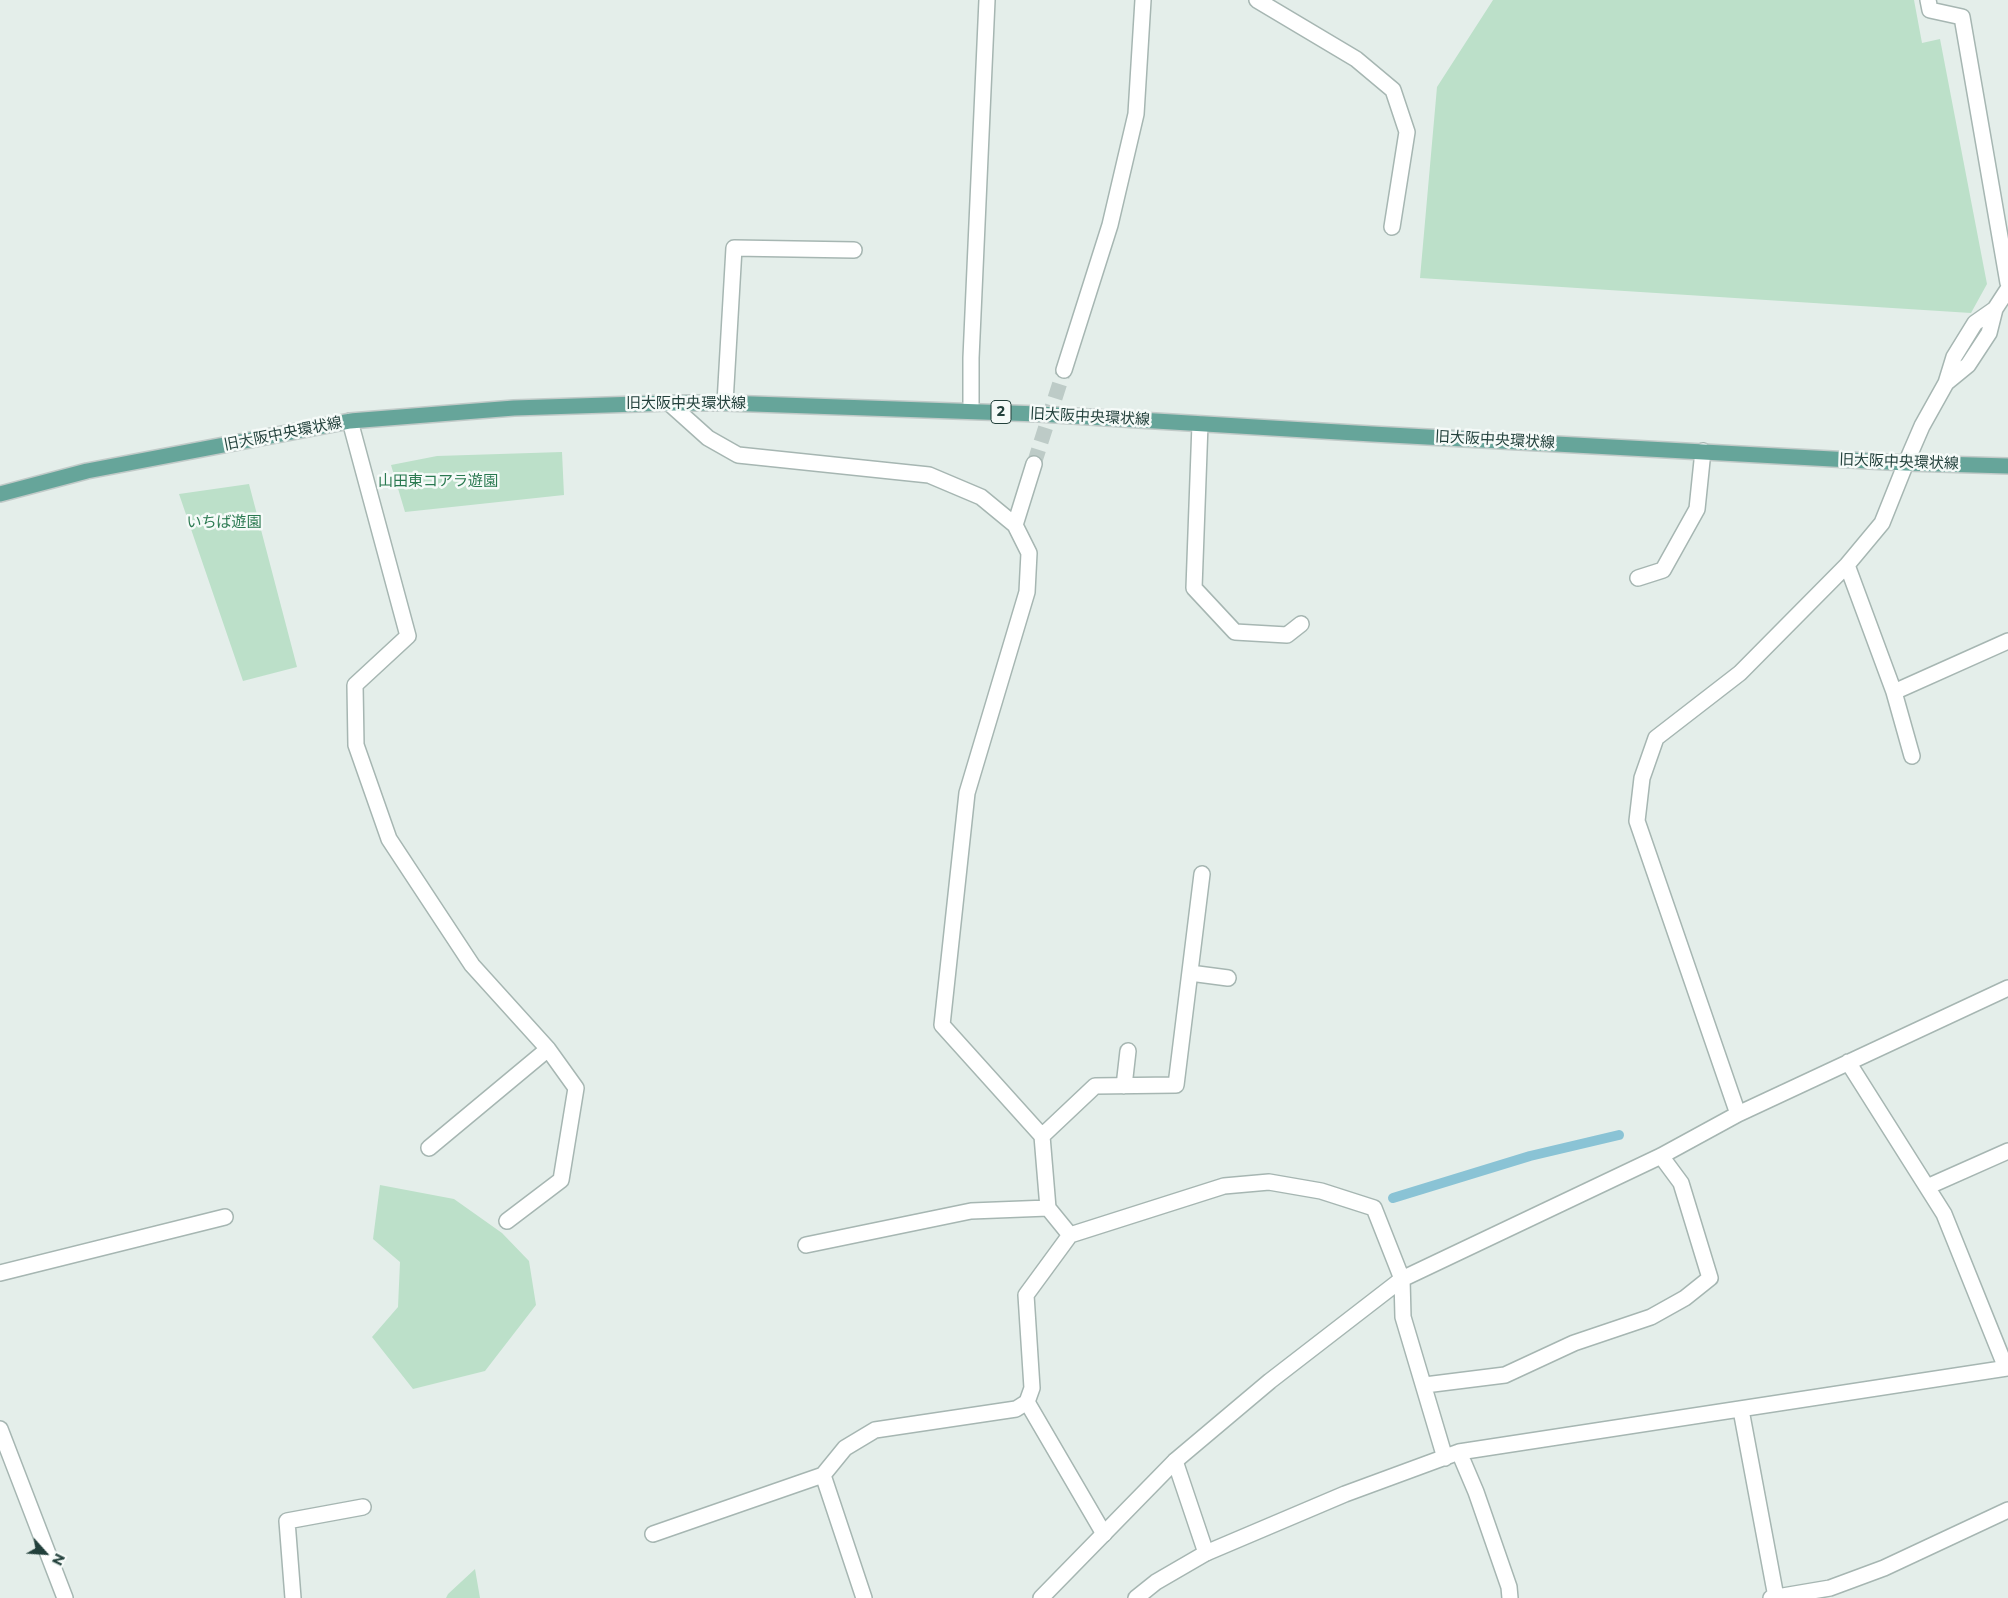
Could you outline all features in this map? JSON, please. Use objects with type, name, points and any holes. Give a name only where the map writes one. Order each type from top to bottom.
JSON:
[{"type":"main road","name":"旧大阪中央環状線","points":[[0,494],[87,471],[350,421],[514,408],[669,403],[971,411],[1906,463],[2008,466]]},
{"type":"street","points":[[971,411],[971,358],[988,0]]},
{"type":"street","points":[[1064,370],[1110,225],[1136,114],[1143,0]]},
{"type":"street","points":[[1257,0],[1356,59],[1392,90],[1407,132],[1392,227]]},
{"type":"street","points":[[1928,0],[1930,10],[1962,17],[2003,222],[2008,283]]},
{"type":"street","points":[[725,403],[734,248],[854,250]]},
{"type":"street","points":[[1738,1114],[1637,821],[1642,778],[1656,738],[1740,673],[1847,565],[1882,523],[1922,426],[1946,383],[1968,365],[1988,333],[1995,309],[2008,289]]},
{"type":"street","points":[[669,403],[708,438],[738,455],[929,475],[981,497],[1015,525],[1029,553],[1027,592],[967,794],[942,1025],[1042,1136],[1048,1208],[1070,1235]]},
{"type":"street","points":[[350,421],[408,636],[354,684],[356,745],[389,839],[472,965],[548,1049],[576,1088],[561,1180],[507,1221]]},
{"type":"street","points":[[1200,424],[1194,588],[1235,632],[1287,635],[1301,624]]},
{"type":"street","points":[[1638,578],[1663,570],[1697,509],[1703,451]]},
{"type":"street","points":[[1015,525],[1034,464]]},
{"type":"street","points":[[1847,565],[1894,692],[1912,756]]},
{"type":"street","points":[[1894,692],[2008,640]]},
{"type":"street","points":[[1042,1136],[1095,1086],[1176,1085],[1202,874]]},
{"type":"street","points":[[1190,973],[1228,978]]},
{"type":"street","points":[[1041,1598],[1176,1461],[1270,1381],[1402,1279],[1661,1156],[1738,1114],[2008,988]]},
{"type":"street","points":[[429,1148],[548,1049]]},
{"type":"street","points":[[1124,1086],[1128,1051]]},
{"type":"street","points":[[1136,1598],[1156,1582],[1206,1553],[1345,1494],[1452,1455],[2007,1368],[1944,1214],[1848,1062]]},
{"type":"street","points":[[1927,1187],[2008,1151]]},
{"type":"street","points":[[1425,1385],[1505,1374],[1574,1343],[1652,1317],[1685,1298],[1710,1278],[1681,1183],[1661,1156]]},
{"type":"street","points":[[653,1534],[824,1475],[845,1448],[875,1430],[1016,1409],[1027,1402],[1032,1388],[1026,1295],[1070,1235],[1224,1186],[1269,1182],[1321,1192],[1374,1208],[1402,1279],[1403,1317],[1425,1385],[1452,1455],[1476,1492],[1509,1587],[1510,1598]]},
{"type":"street","points":[[806,1244],[971,1211],[1048,1208]]},
{"type":"street","points":[[0,1273],[225,1217]]},
{"type":"street","points":[[1027,1402],[1104,1534]]},
{"type":"street","points":[[1742,1410],[1773,1597],[1830,1588],[1875,1571],[2008,1510]]},
{"type":"street","points":[[0,1429],[66,1598]]},
{"type":"street","points":[[1176,1461],[1206,1553]]},
{"type":"street","points":[[824,1475],[864,1598]]},
{"type":"street","points":[[293,1598],[287,1521],[363,1507]]},
{"type":"green space","points":[[1493,0],[1914,0],[1922,43],[1940,39],[1987,284],[1971,313],[1420,278],[1437,87]]},
{"type":"green space","name":"山田東コアラ遊園","points":[[562,452],[564,495],[405,512],[391,465],[437,456]]},
{"type":"green space","name":"いちば遊園","points":[[249,484],[297,667],[243,681],[179,494]]},
{"type":"green space","points":[[380,1185],[454,1199],[502,1233],[529,1261],[536,1305],[485,1371],[413,1389],[372,1337],[398,1307],[400,1262],[373,1239]]},
{"type":"green space","points":[[475,1569],[480,1598],[446,1598],[448,1594]]},
{"type":"waterway","points":[[1393,1198],[1530,1156],[1619,1135]]},
{"type":"tunnel","points":[[1034,464],[1064,370]]}]
